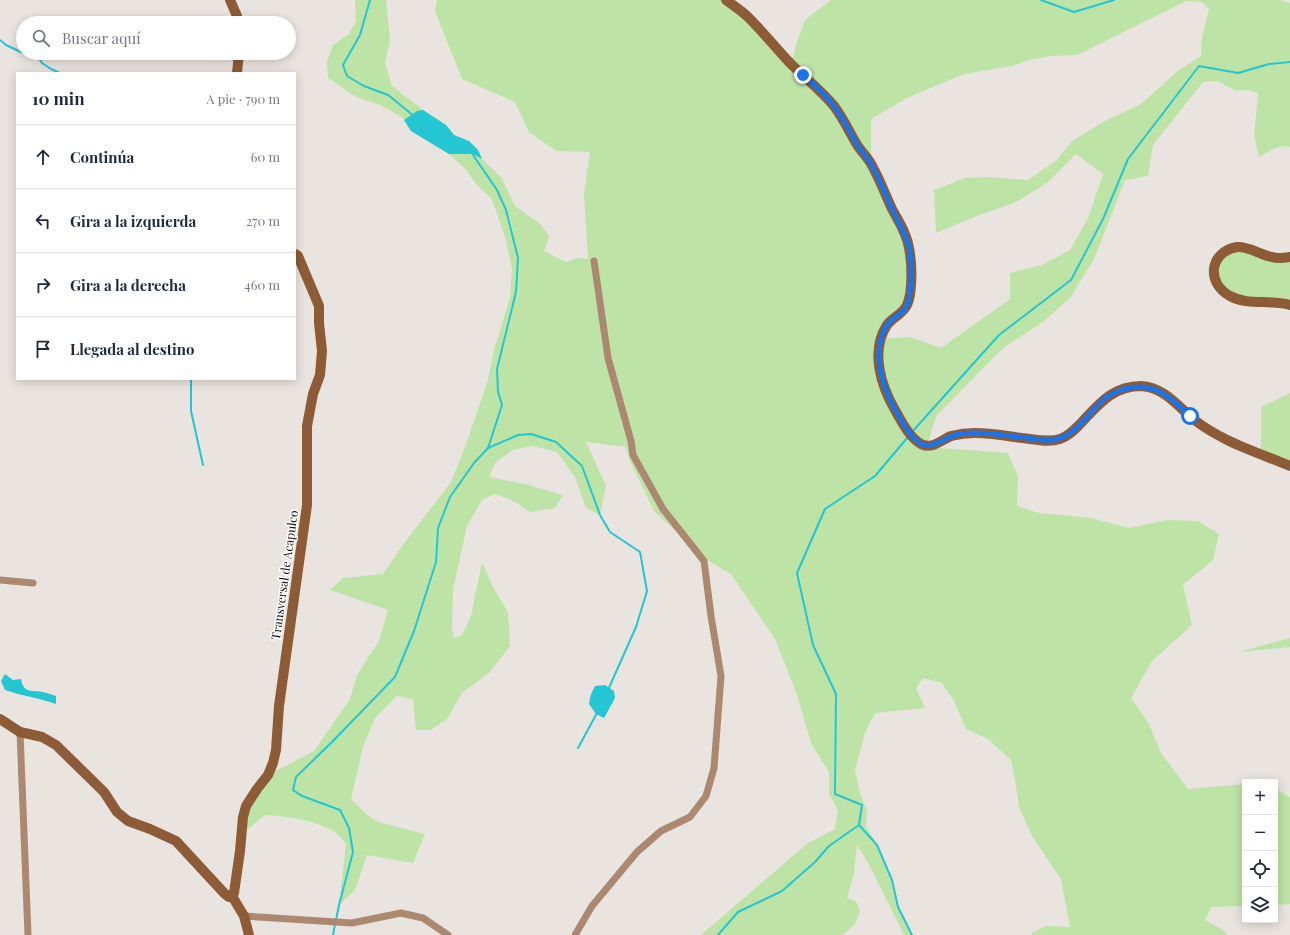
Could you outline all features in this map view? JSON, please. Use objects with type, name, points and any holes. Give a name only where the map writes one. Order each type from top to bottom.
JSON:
[{"type":"street","points":[[230,0],[237,16]]},
{"type":"street","points":[[726,0],[747,16],[791,64],[814,84],[835,108],[870,163],[904,231],[909,248],[911,267],[909,299],[902,312],[889,322],[885,328],[879,349],[879,364],[883,384],[889,399],[904,426],[915,440],[925,446],[932,446],[952,436],[974,433],[1048,441],[1058,439],[1067,436],[1074,430],[1100,402],[1109,395],[1131,387],[1143,386],[1166,395],[1204,427],[1228,440],[1290,466]]},
{"type":"street","points":[[237,72],[238,60]]},
{"type":"street","points":[[1290,257],[1272,258],[1248,248],[1236,248],[1228,250],[1218,258],[1214,265],[1213,273],[1214,279],[1223,292],[1237,299],[1250,302],[1268,302],[1290,305]]},
{"type":"street","name":"Transversal de Acapulco","points":[[232,896],[240,851],[243,817],[246,806],[268,775],[276,750],[278,706],[306,505],[307,426],[313,394],[320,375],[322,351],[319,306],[298,256],[296,255]]},
{"type":"street","points":[[575,935],[592,906],[637,852],[661,831],[690,817],[706,796],[714,768],[721,676],[704,561],[663,509],[633,455],[608,358],[594,260]]},
{"type":"street","points":[[0,580],[33,584]]},
{"type":"street","points":[[0,719],[20,732],[42,737],[56,745],[104,792],[117,812],[128,821],[176,840],[224,893],[229,897],[232,896],[244,916],[249,935]]},
{"type":"street","points":[[20,732],[28,935]]},
{"type":"street","points":[[244,916],[352,923],[401,913],[423,918],[448,935]]},
{"type":"green space","points":[[355,0],[386,0],[390,39],[385,64],[392,86],[423,110],[446,125],[454,135],[469,141],[478,150],[482,159],[501,177],[515,206],[540,224],[549,236],[544,251],[566,262],[577,258],[588,259],[584,193],[590,152],[556,151],[529,132],[515,102],[462,79],[435,11],[437,0],[724,0],[791,65],[805,20],[831,0],[1279,0],[1290,3],[1290,147],[1286,146],[1278,148],[1259,157],[1254,135],[1258,93],[1248,90],[1236,91],[1218,81],[1203,82],[1153,145],[1148,176],[1125,180],[1094,259],[1070,298],[1043,322],[1003,348],[937,415],[926,447],[1008,453],[1018,477],[1017,506],[1039,513],[1091,518],[1129,528],[1167,520],[1198,521],[1219,534],[1213,560],[1183,585],[1192,625],[1152,661],[1131,698],[1149,724],[1161,753],[1188,789],[1242,784],[1242,906],[1211,907],[1205,920],[1223,930],[1228,935],[1032,935],[1031,933],[1046,926],[1070,927],[1061,879],[1032,836],[1019,807],[1011,760],[988,739],[966,729],[954,701],[942,683],[923,678],[916,688],[925,708],[875,713],[865,733],[855,770],[860,793],[867,811],[866,826],[877,845],[892,880],[898,907],[912,935],[904,935],[868,863],[857,845],[854,874],[847,898],[856,901],[860,911],[855,924],[843,935],[701,935],[808,843],[835,829],[838,810],[829,794],[829,772],[811,743],[797,694],[775,639],[731,574],[706,559],[654,511],[629,459],[626,447],[586,442],[606,486],[600,515],[586,508],[575,477],[557,452],[532,446],[513,450],[495,463],[489,477],[524,484],[563,495],[555,508],[530,512],[512,500],[495,494],[482,500],[467,526],[453,589],[452,629],[454,638],[462,635],[471,616],[482,562],[493,587],[508,612],[510,646],[489,673],[462,693],[447,719],[431,730],[416,730],[413,699],[397,696],[375,718],[363,747],[351,799],[365,813],[378,822],[425,834],[413,863],[367,855],[355,890],[339,905],[346,844],[335,832],[319,824],[301,819],[265,815],[242,834],[243,817],[268,775],[314,751],[350,699],[357,675],[379,641],[388,610],[330,590],[343,578],[383,574],[405,542],[451,482],[465,447],[488,380],[494,350],[510,298],[512,269],[506,240],[492,199],[477,185],[466,170],[449,154],[411,131],[402,117],[380,105],[356,97],[328,78],[327,61],[333,45],[349,34],[356,21]],"holes":[[[1186,1],[1202,2],[1209,9],[1202,37],[1201,56],[1179,70],[1141,104],[1105,121],[1072,141],[1057,160],[1028,180],[990,177],[965,178],[934,190],[936,233],[979,215],[1014,203],[1047,183],[1076,154],[1103,174],[1088,218],[1070,250],[1042,265],[1010,273],[1010,299],[941,348],[910,337],[882,339],[909,299],[904,231],[871,165],[871,119],[909,97],[964,74],[1012,66],[1029,60],[1051,56],[1077,55]]]},
{"type":"green space","points":[[1236,249],[1290,259],[1290,306],[1237,301],[1213,274],[1214,266]]},
{"type":"green space","points":[[1290,393],[1290,467],[1265,456],[1261,448],[1261,407]]},
{"type":"green space","points":[[1290,638],[1290,647],[1239,652]]},
{"type":"green space","points":[[1278,791],[1290,797],[1290,904],[1278,905]]},
{"type":"water","points":[[423,110],[446,125],[454,135],[469,141],[478,150],[482,159],[473,154],[449,154],[411,131],[404,120],[417,111]]},
{"type":"water","points":[[5,674],[13,680],[21,679],[22,684],[26,689],[45,692],[56,696],[56,704],[5,690],[1,681]]},
{"type":"water","points":[[605,685],[614,691],[615,698],[604,718],[596,714],[589,704],[591,694],[595,686]]},
{"type":"waterway","points":[[370,0],[360,35],[343,65],[347,76],[364,86],[388,95],[414,116]]},
{"type":"waterway","points":[[1041,0],[1074,12],[1114,0]]},
{"type":"waterway","points":[[0,40],[16,50]]},
{"type":"waterway","points":[[40,60],[42,63],[58,72]]},
{"type":"waterway","points":[[912,432],[999,335],[1071,280],[1103,219],[1128,159],[1199,66],[1238,73],[1269,64],[1290,62]]},
{"type":"waterway","points":[[336,920],[353,852],[349,828],[340,810],[302,796],[293,790],[296,777],[395,677],[414,631],[436,562],[438,528],[450,497],[474,463],[488,448],[502,405],[498,392],[497,369],[516,292],[518,258],[506,210],[497,190],[471,152]]},
{"type":"waterway","points":[[191,380],[191,411],[203,465]]},
{"type":"waterway","points":[[488,448],[518,435],[531,434],[556,442],[582,466],[600,515],[610,532],[640,552],[647,591],[636,627],[608,690]]},
{"type":"waterway","points":[[718,935],[738,912],[782,891],[815,862],[829,846],[859,825],[862,805],[835,794],[836,694],[813,645],[797,573],[825,509],[875,476],[908,437]]},
{"type":"waterway","points":[[578,748],[597,713]]},
{"type":"waterway","points":[[859,825],[877,845],[892,880],[898,907],[912,935]]},
{"type":"waterway","points":[[333,935],[335,924]]},
{"type":"route","points":[[803,75],[826,96],[843,120],[881,183],[904,231],[909,248],[911,267],[909,299],[902,312],[894,317],[885,328],[879,349],[879,364],[883,384],[889,399],[904,426],[915,440],[925,446],[932,446],[952,436],[974,433],[1048,441],[1058,439],[1067,436],[1074,430],[1100,402],[1109,395],[1131,387],[1143,386],[1156,390],[1166,395],[1190,416]]}]
